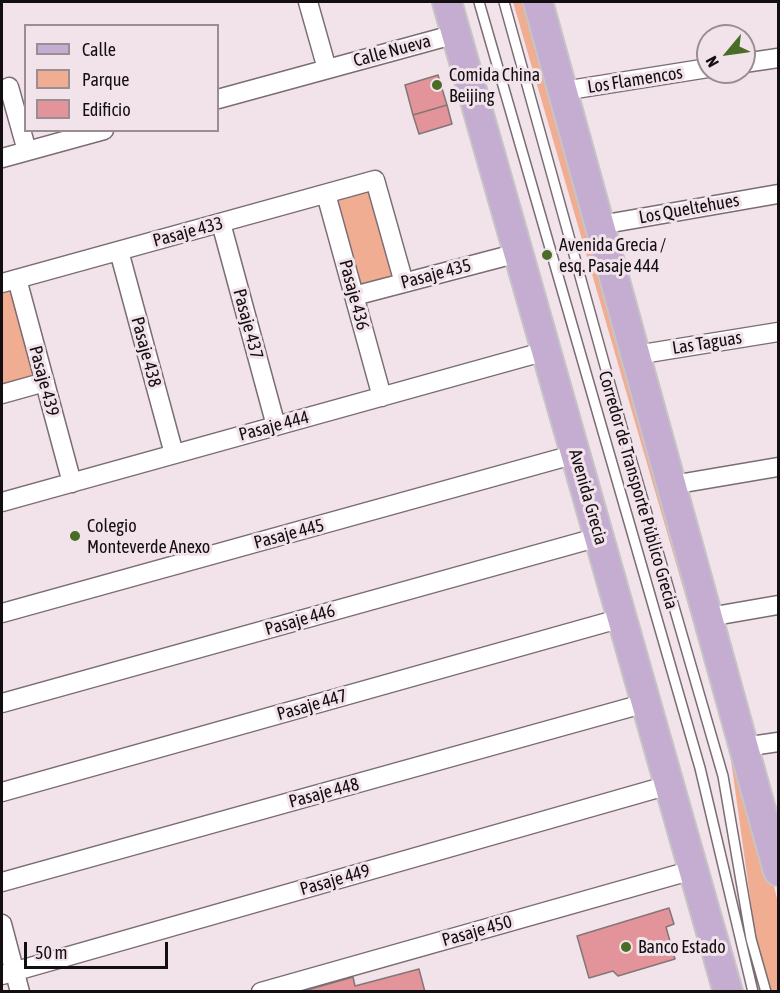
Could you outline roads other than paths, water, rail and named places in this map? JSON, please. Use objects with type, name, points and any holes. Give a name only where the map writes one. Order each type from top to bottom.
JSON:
[{"type":"main road","name":"Avenida Grecia","points":[[447,2],[728,992]]},
{"type":"main road","points":[[538,2],[778,871]]},
{"type":"street","points":[[308,2],[327,69]]},
{"type":"street","name":"Calle Nueva","points":[[219,96],[456,34]]},
{"type":"street","points":[[756,61],[778,58]]},
{"type":"street","name":"Los Flamencos","points":[[562,91],[696,71]]},
{"type":"street","points":[[9,87],[27,151]]},
{"type":"street","points":[[2,159],[97,132]]},
{"type":"street","name":"Pasaje 433","points":[[9,281],[375,180],[404,283]]},
{"type":"street","name":"Pasaje 436","points":[[326,194],[382,397]]},
{"type":"street","name":"Los Queltehues","points":[[600,225],[778,194]]},
{"type":"street","name":"Pasaje 437","points":[[221,223],[276,426]]},
{"type":"street","name":"Pasaje 438","points":[[119,251],[174,454]]},
{"type":"street","name":"Pasaje 435","points":[[354,296],[518,253]]},
{"type":"street","name":"Pasaje 439","points":[[9,281],[45,382],[72,483]]},
{"type":"street","name":"Las Taguas","points":[[636,355],[778,332]]},
{"type":"street","name":"Pasaje 444","points":[[2,502],[546,351]]},
{"type":"street","points":[[2,394],[45,382]]},
{"type":"street","name":"Pasaje 445","points":[[2,613],[576,454]]},
{"type":"street","points":[[672,485],[778,467]]},
{"type":"street","name":"Pasaje 446","points":[[2,704],[599,537]]},
{"type":"street","points":[[709,617],[778,605]]},
{"type":"street","name":"Pasaje 447","points":[[2,792],[622,618]]},
{"type":"street","name":"Pasaje 448","points":[[2,882],[646,703]]},
{"type":"street","points":[[744,747],[778,742]]},
{"type":"street","name":"Pasaje 449","points":[[8,973],[669,785]]},
{"type":"street","name":"Pasaje 450","points":[[261,992],[693,870]]},
{"type":"street","points":[[2,924],[8,973],[20,992]]},
{"type":"lane","name":"Corredor de Transporte Público Grecia","points":[[479,2],[700,768],[753,992]]},
{"type":"lane","name":"Corredor de Transporte Público Grecia","points":[[504,2],[623,431],[723,776],[751,939],[766,992]]},
{"type":"place","name":"Comida China Beijing","points":[[437,85]]},
{"type":"place","name":"Avenida Grecia / esq. Pasaje 444","points":[[547,255]]},
{"type":"place","name":"Colegio Monteverde Anexo","points":[[75,536]]},
{"type":"place","name":"Banco Estado","points":[[626,947]]}]
